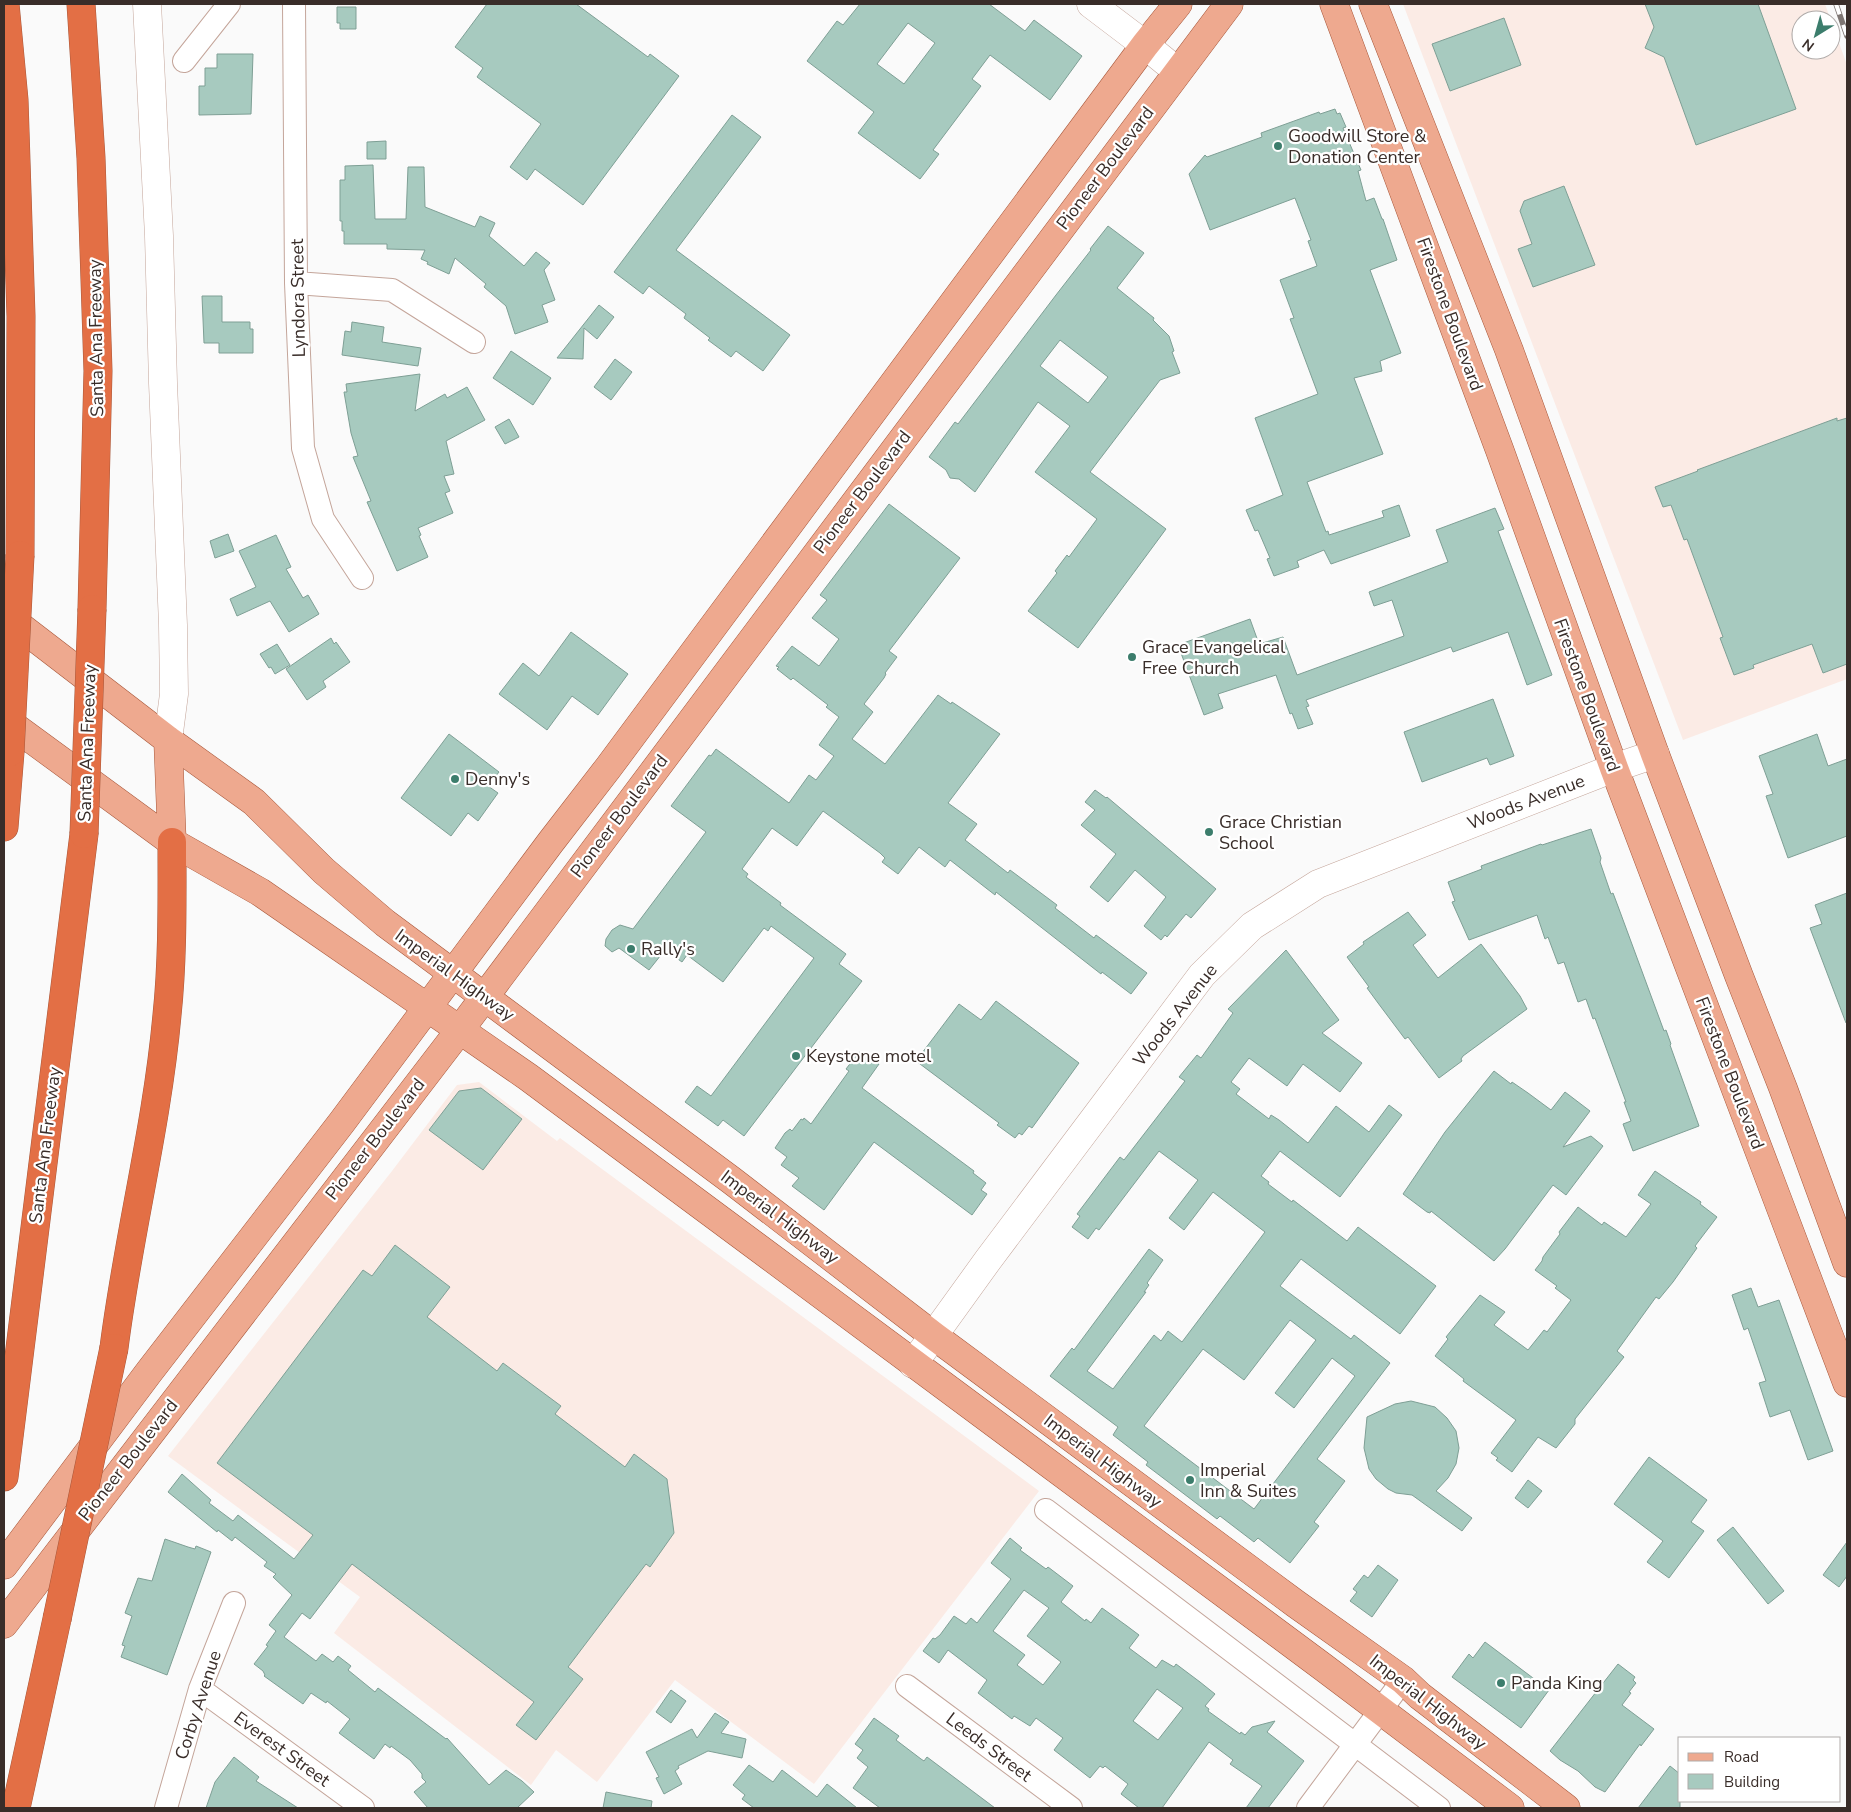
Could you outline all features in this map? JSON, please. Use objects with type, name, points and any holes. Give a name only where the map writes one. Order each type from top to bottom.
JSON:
[{"type":"highway","points":[[4,827],[10,752],[20,555],[21,306],[14,100],[5,4]]},
{"type":"highway","name":"Santa Ana Freeway","points":[[4,1477],[84,834],[98,371],[91,158],[81,4]]},
{"type":"highway","points":[[16,1808],[114,1348],[120,1299],[159,1080],[168,1015],[172,910],[172,842]]},
{"type":"main road","name":"Pioneer Boulevard","points":[[4,1565],[148,1372],[336,1130],[426,1008],[620,753],[1145,45],[1178,4]]},
{"type":"main road","name":"Pioneer Boulevard","points":[[4,1624],[459,1031],[1229,4]]},
{"type":"main road","name":"Firestone Boulevard","points":[[1334,4],[1500,451],[1614,768],[1847,1383]]},
{"type":"main road","points":[[1373,4],[1509,350],[1655,754],[1783,1088],[1847,1263]]},
{"type":"main road","name":"Imperial Highway","points":[[4,614],[168,740],[254,802],[344,888],[385,923],[807,1237],[934,1336],[1296,1604],[1403,1680],[1420,1696],[1566,1808]]},
{"type":"main road","name":"Imperial Highway","points":[[4,719],[172,842],[260,892],[528,1077],[1381,1710],[1510,1808]]},
{"type":"main road","points":[[168,740],[172,842]]},
{"type":"street","points":[[147,4],[159,236],[162,373],[173,625],[174,694],[168,740]]},
{"type":"street","points":[[184,61],[229,4]]},
{"type":"street","name":"Lyndora Street","points":[[294,4],[296,283],[302,448],[322,519],[362,578]]},
{"type":"street","points":[[1091,4],[1177,71]]},
{"type":"street","points":[[296,283],[392,290],[474,342]]},
{"type":"street","name":"Woods Avenue","points":[[913,1364],[988,1260],[1202,975],[1252,926],[1318,884],[1614,768],[1655,754]]},
{"type":"street","points":[[1046,1510],[1439,1808]]},
{"type":"street","name":"Corby Avenue","points":[[166,1808],[200,1689],[234,1603]]},
{"type":"street","points":[[1308,1808],[1403,1680]]},
{"type":"street","name":"Leeds Street","points":[[908,1686],[1071,1808]]},
{"type":"street","name":"Everest Street","points":[[200,1689],[363,1808]]},
{"type":"shaded area","points":[[1403,4],[1825,4],[1827,10],[1791,10],[1791,60],[1841,60],[1841,48],[1847,65],[1847,679],[1683,740]]},
{"type":"shaded area","points":[[479,1082],[557,1141],[560,1138],[1039,1491],[814,1784],[675,1680],[597,1782],[556,1750],[531,1785],[334,1633],[360,1597],[168,1456],[392,1171],[457,1085]]},
{"type":"building","points":[[487,4],[576,4],[648,57],[650,54],[679,76],[583,205],[535,169],[527,180],[510,167],[541,124],[477,77],[483,68],[455,47]]},
{"type":"building","points":[[860,4],[989,4],[1025,31],[1034,20],[1082,56],[1050,100],[990,55],[972,79],[981,86],[933,150],[939,154],[920,179],[858,133],[874,112],[807,61],[837,21],[843,25]],"holes":[[[908,23],[935,43],[904,84],[877,64]]]},
{"type":"building","points":[[1645,4],[1758,4],[1796,109],[1696,145],[1664,57],[1645,48],[1654,27]]},
{"type":"building","points":[[337,7],[356,7],[356,29],[340,29],[340,23],[337,23]]},
{"type":"building","points":[[1504,18],[1521,65],[1450,91],[1432,44]]},
{"type":"building","points":[[217,54],[253,54],[251,114],[199,115],[199,86],[205,86],[205,68],[217,68]]},
{"type":"building","points":[[1335,109],[1337,114],[1340,113],[1346,127],[1343,128],[1361,170],[1358,171],[1366,201],[1374,198],[1397,260],[1370,270],[1401,353],[1380,361],[1382,371],[1354,378],[1383,454],[1307,482],[1326,532],[1328,531],[1329,535],[1384,517],[1382,511],[1399,505],[1410,536],[1331,564],[1324,550],[1297,561],[1299,567],[1274,576],[1267,559],[1270,558],[1258,530],[1255,531],[1246,510],[1283,495],[1255,418],[1318,394],[1290,319],[1294,318],[1280,280],[1317,266],[1308,241],[1311,240],[1295,198],[1210,230],[1189,174],[1205,155],[1207,157],[1262,137],[1261,133],[1319,112],[1320,114]]},
{"type":"building","points":[[732,115],[761,137],[676,250],[790,335],[763,371],[736,351],[731,357],[708,340],[710,338],[684,318],[686,314],[649,286],[643,294],[614,272]]},
{"type":"building","points":[[386,141],[386,159],[367,159],[367,142]]},
{"type":"building","points":[[373,165],[375,219],[406,219],[408,167],[424,167],[425,207],[475,227],[480,216],[495,223],[489,236],[524,266],[536,252],[550,263],[544,270],[555,300],[542,305],[548,322],[515,334],[506,306],[484,287],[486,284],[455,258],[449,274],[427,264],[428,262],[421,259],[425,250],[387,249],[387,244],[344,244],[344,231],[342,231],[342,221],[340,221],[340,180],[345,180],[345,166]]},
{"type":"building","points":[[1564,186],[1595,265],[1533,287],[1518,249],[1532,244],[1520,211],[1524,201]]},
{"type":"building","points":[[1108,226],[1144,253],[1117,288],[1154,318],[1153,320],[1169,336],[1174,351],[1172,352],[1180,373],[1160,380],[1090,472],[1166,529],[1078,648],[1028,611],[1057,573],[1055,571],[1067,555],[1069,557],[1097,519],[1035,472],[1070,426],[1038,402],[975,492],[959,479],[950,478],[946,470],[929,457],[955,422],[958,424]],"holes":[[[1060,340],[1108,377],[1088,403],[1040,366]]]},
{"type":"building","points":[[202,296],[222,296],[222,322],[250,322],[250,329],[253,329],[253,353],[219,353],[219,343],[204,343]]},
{"type":"building","points":[[599,305],[614,317],[597,339],[584,328],[583,359],[557,358]]},
{"type":"building","points":[[352,322],[384,327],[382,342],[421,348],[418,366],[342,355],[345,331],[351,332]]},
{"type":"building","points":[[511,351],[551,378],[533,405],[493,378]]},
{"type":"building","points":[[615,359],[632,372],[611,400],[594,387]]},
{"type":"building","points":[[420,374],[415,411],[445,394],[447,398],[467,387],[485,420],[446,441],[454,474],[444,476],[450,491],[445,493],[453,513],[418,528],[421,535],[419,536],[428,557],[397,571],[367,502],[371,501],[353,457],[358,456],[351,433],[344,392],[347,392],[346,384]]},
{"type":"building","points":[[1837,418],[1837,421],[1847,418],[1847,664],[1823,673],[1812,644],[1753,665],[1754,668],[1734,675],[1720,638],[1723,637],[1687,539],[1684,540],[1671,505],[1663,507],[1655,487]]},
{"type":"building","points":[[509,419],[519,437],[505,444],[495,427]]},
{"type":"building","points":[[889,504],[960,558],[889,651],[897,657],[864,704],[873,712],[852,739],[885,764],[938,695],[951,704],[952,702],[1000,734],[948,803],[977,824],[965,840],[1008,873],[1010,870],[1057,905],[1055,908],[1094,938],[1096,935],[1147,973],[1131,994],[1102,972],[1101,974],[996,892],[995,895],[950,860],[945,867],[919,847],[898,874],[882,862],[885,858],[880,853],[823,811],[797,846],[772,828],[742,869],[748,874],[746,877],[846,954],[839,964],[862,981],[744,1136],[723,1120],[718,1126],[685,1102],[697,1086],[711,1096],[814,958],[771,926],[768,931],[764,928],[723,982],[687,955],[682,962],[665,950],[649,970],[619,948],[612,952],[605,946],[606,939],[612,930],[620,925],[633,929],[706,832],[671,806],[709,755],[711,756],[716,749],[789,803],[809,775],[816,780],[834,756],[819,745],[839,717],[826,707],[828,705],[793,678],[791,680],[777,669],[779,667],[776,666],[792,646],[819,666],[839,639],[812,618],[827,600],[820,595]]},
{"type":"building","points":[[1495,508],[1504,529],[1498,531],[1552,675],[1527,685],[1508,632],[1453,652],[1451,647],[1306,700],[1309,706],[1306,707],[1313,724],[1298,729],[1292,713],[1290,714],[1276,675],[1218,694],[1223,708],[1204,715],[1178,645],[1250,619],[1259,644],[1283,637],[1297,675],[1404,636],[1392,600],[1374,606],[1369,592],[1448,562],[1436,530]]},
{"type":"building","points":[[228,534],[234,551],[215,558],[210,541]]},
{"type":"building","points":[[276,535],[291,567],[286,569],[303,598],[308,595],[319,614],[289,632],[270,601],[237,616],[230,599],[256,587],[239,551]]},
{"type":"building","points":[[571,632],[628,674],[598,715],[572,696],[547,730],[499,694],[523,663],[539,676]]},
{"type":"building","points":[[331,638],[350,662],[323,681],[326,687],[307,700],[286,669]]},
{"type":"building","points":[[277,644],[290,665],[275,674],[260,654]]},
{"type":"building","points":[[1493,699],[1514,756],[1490,765],[1487,758],[1422,782],[1404,732]]},
{"type":"building","name":"Denny's","points":[[449,734],[499,772],[488,786],[498,793],[478,821],[468,813],[451,836],[401,798]]},
{"type":"building","points":[[1817,734],[1828,766],[1847,759],[1847,836],[1788,858],[1766,796],[1773,794],[1759,756]]},
{"type":"building","points":[[1095,790],[1107,797],[1216,889],[1191,918],[1186,914],[1167,937],[1165,935],[1161,940],[1144,926],[1166,897],[1135,870],[1108,902],[1090,887],[1116,854],[1081,825],[1095,810],[1085,802]]},
{"type":"building","points":[[1591,829],[1611,894],[1613,893],[1664,1031],[1666,1030],[1699,1126],[1633,1151],[1623,1124],[1631,1121],[1624,1102],[1626,1102],[1595,1018],[1593,1019],[1586,999],[1578,1002],[1564,962],[1558,964],[1548,937],[1545,939],[1537,915],[1469,940],[1452,902],[1455,901],[1448,882],[1482,869],[1481,866],[1541,844]]},
{"type":"building","points":[[1847,893],[1846,1023],[1810,928],[1822,924],[1815,905]]},
{"type":"building","points":[[1408,912],[1426,935],[1413,945],[1438,978],[1481,944],[1520,996],[1527,1009],[1463,1056],[1462,1061],[1439,1078],[1408,1037],[1405,1039],[1367,988],[1369,987],[1347,957],[1364,944],[1363,942]]},
{"type":"building","points":[[1286,950],[1339,1020],[1322,1033],[1362,1063],[1340,1092],[1303,1064],[1287,1086],[1249,1058],[1231,1082],[1240,1089],[1236,1094],[1269,1119],[1271,1115],[1279,1120],[1308,1143],[1336,1106],[1369,1132],[1389,1105],[1402,1115],[1340,1197],[1280,1151],[1261,1176],[1269,1182],[1268,1184],[1292,1202],[1293,1200],[1347,1241],[1358,1227],[1436,1286],[1400,1334],[1301,1259],[1280,1286],[1351,1339],[1354,1335],[1390,1363],[1317,1459],[1345,1481],[1314,1522],[1319,1526],[1290,1563],[1258,1538],[1254,1542],[1220,1516],[1217,1519],[1146,1465],[1148,1462],[1113,1435],[1118,1427],[1050,1376],[1072,1348],[1074,1350],[1149,1249],[1163,1260],[1147,1283],[1149,1285],[1144,1292],[1146,1292],[1087,1371],[1113,1389],[1154,1335],[1161,1341],[1168,1331],[1182,1342],[1265,1232],[1213,1192],[1184,1230],[1169,1218],[1198,1180],[1159,1151],[1099,1230],[1096,1228],[1088,1239],[1072,1227],[1080,1216],[1077,1214],[1120,1157],[1124,1160],[1185,1081],[1179,1077],[1197,1055],[1201,1058],[1233,1013],[1228,1009]],"holes":[[[1290,1320],[1316,1340],[1275,1393],[1294,1408],[1332,1358],[1355,1376],[1254,1509],[1144,1426],[1203,1349],[1244,1380]]]},
{"type":"building","points":[[996,1001],[1079,1063],[1032,1128],[1029,1126],[1022,1135],[1019,1133],[1015,1138],[997,1125],[999,1123],[916,1061],[959,1004],[981,1020]]},
{"type":"building","points":[[859,1052],[864,1053],[879,1064],[862,1088],[974,1171],[973,1173],[986,1183],[981,1190],[987,1194],[972,1215],[874,1142],[824,1210],[792,1186],[799,1178],[781,1165],[787,1157],[775,1148],[785,1133],[790,1129],[792,1131],[801,1119],[803,1120],[804,1118],[811,1124],[849,1071],[846,1069]]},
{"type":"building","points":[[1494,1071],[1551,1110],[1565,1092],[1590,1111],[1563,1147],[1591,1136],[1603,1146],[1566,1195],[1553,1185],[1494,1261],[1431,1211],[1430,1213],[1427,1212],[1403,1194],[1445,1132]]},
{"type":"building","points":[[481,1088],[522,1119],[483,1170],[429,1130],[459,1091]]},
{"type":"building","points":[[1655,1171],[1701,1202],[1700,1204],[1717,1217],[1695,1246],[1697,1248],[1673,1282],[1659,1299],[1656,1297],[1617,1351],[1624,1357],[1575,1419],[1575,1424],[1556,1448],[1538,1437],[1512,1472],[1496,1460],[1498,1458],[1491,1453],[1516,1420],[1463,1381],[1464,1379],[1435,1356],[1448,1339],[1446,1337],[1480,1295],[1505,1312],[1494,1325],[1528,1350],[1544,1330],[1547,1332],[1571,1300],[1555,1288],[1557,1286],[1535,1270],[1560,1234],[1559,1232],[1578,1207],[1602,1225],[1604,1222],[1626,1237],[1651,1204],[1638,1195]]},
{"type":"building","points":[[395,1245],[450,1287],[427,1317],[497,1371],[503,1363],[561,1406],[555,1414],[625,1467],[634,1454],[667,1479],[674,1533],[650,1567],[646,1564],[568,1667],[583,1679],[536,1740],[516,1725],[534,1702],[352,1564],[310,1619],[302,1613],[284,1637],[316,1661],[322,1654],[333,1662],[338,1656],[351,1666],[348,1670],[375,1692],[378,1688],[447,1738],[489,1785],[506,1770],[522,1781],[534,1792],[517,1808],[428,1808],[414,1792],[426,1782],[410,1760],[391,1746],[390,1748],[385,1744],[374,1759],[339,1733],[350,1719],[327,1701],[326,1703],[311,1693],[303,1704],[264,1676],[263,1671],[254,1664],[268,1646],[266,1645],[276,1631],[269,1625],[292,1595],[273,1577],[276,1574],[264,1566],[267,1562],[235,1537],[232,1541],[218,1530],[217,1532],[168,1492],[182,1474],[211,1500],[209,1503],[233,1521],[238,1515],[294,1559],[313,1535],[217,1463],[363,1270],[372,1276]]},
{"type":"building","points":[[1751,1288],[1758,1307],[1779,1300],[1833,1451],[1808,1460],[1790,1410],[1770,1417],[1759,1383],[1766,1381],[1748,1328],[1744,1330],[1732,1295]]},
{"type":"building","points":[[1411,1401],[1435,1407],[1447,1418],[1456,1431],[1459,1448],[1456,1464],[1448,1478],[1436,1491],[1472,1518],[1462,1531],[1412,1495],[1396,1493],[1388,1489],[1376,1479],[1369,1469],[1364,1448],[1367,1417],[1395,1404]]},
{"type":"building","points":[[1649,1457],[1707,1500],[1691,1522],[1704,1531],[1669,1578],[1647,1562],[1663,1541],[1614,1504]]},
{"type":"building","points":[[1528,1480],[1542,1491],[1528,1508],[1515,1498]]},
{"type":"building","points":[[1733,1527],[1784,1591],[1768,1604],[1717,1540]]},
{"type":"building","points":[[1010,1538],[1022,1548],[1020,1550],[1046,1569],[1048,1567],[1073,1586],[1061,1602],[1085,1621],[1086,1619],[1091,1623],[1102,1608],[1139,1635],[1129,1648],[1156,1668],[1162,1660],[1174,1667],[1176,1664],[1215,1694],[1205,1706],[1209,1709],[1208,1711],[1240,1734],[1241,1732],[1245,1735],[1252,1727],[1275,1721],[1267,1732],[1304,1761],[1268,1808],[1246,1808],[1262,1786],[1230,1764],[1233,1760],[1209,1742],[1162,1808],[1139,1808],[1121,1794],[1128,1784],[1105,1766],[1103,1768],[1100,1766],[1090,1778],[1054,1750],[1063,1738],[1036,1718],[1030,1726],[1014,1716],[1012,1719],[978,1693],[987,1680],[948,1650],[939,1663],[923,1651],[933,1638],[935,1639],[940,1635],[954,1616],[966,1624],[971,1618],[977,1623],[1011,1579],[991,1563]],"holes":[[[1024,1590],[1049,1608],[1027,1636],[1061,1662],[1043,1685],[1017,1665],[1025,1655],[993,1631]],[[1157,1689],[1183,1708],[1158,1740],[1133,1721]]]},
{"type":"building","points":[[165,1539],[195,1549],[196,1546],[211,1552],[167,1675],[121,1657],[125,1646],[122,1645],[132,1616],[125,1613],[138,1578],[152,1581]]},
{"type":"building","points":[[1847,1542],[1847,1576],[1839,1587],[1823,1575]]},
{"type":"building","points":[[1378,1565],[1398,1580],[1372,1617],[1350,1601],[1357,1592],[1353,1589],[1364,1575],[1368,1578]]},
{"type":"building","name":"Panda King","points":[[1485,1642],[1549,1690],[1521,1728],[1452,1677],[1469,1654],[1473,1658]]},
{"type":"building","points":[[1618,1664],[1635,1677],[1633,1680],[1636,1683],[1622,1705],[1654,1729],[1641,1746],[1640,1744],[1605,1792],[1595,1787],[1578,1771],[1560,1760],[1550,1751]]},
{"type":"building","points":[[671,1690],[686,1701],[671,1723],[656,1712]]},
{"type":"building","points":[[715,1713],[729,1722],[721,1733],[746,1739],[742,1758],[708,1751],[678,1766],[679,1768],[675,1771],[682,1784],[664,1794],[656,1778],[659,1777],[646,1752],[692,1729],[697,1738]]},
{"type":"building","points":[[874,1718],[899,1736],[896,1740],[921,1759],[924,1761],[927,1757],[995,1808],[880,1808],[853,1788],[868,1767],[857,1758],[863,1750],[855,1744]]},
{"type":"building","points":[[234,1757],[259,1777],[256,1781],[298,1808],[206,1808],[215,1782]]},
{"type":"building","points":[[749,1765],[773,1782],[782,1770],[817,1797],[827,1784],[857,1808],[754,1808],[742,1799],[745,1795],[733,1785]]},
{"type":"building","points":[[1670,1766],[1678,1772],[1678,1802],[1680,1802],[1680,1808],[1638,1808]]},
{"type":"building","points":[[606,1792],[652,1801],[651,1808],[603,1808]]},
{"type":"railway","points":[[1836,4],[1847,36]]},
{"type":"place","name":"Goodwill Store & Donation Center","points":[[1278,146]]},
{"type":"place","name":"Grace Evangelical Free Church","points":[[1132,657]]},
{"type":"place","name":"Denny's","points":[[455,779]]},
{"type":"place","name":"Grace Christian School","points":[[1209,832]]},
{"type":"place","name":"Rally's","points":[[631,949]]},
{"type":"place","name":"Keystone motel","points":[[796,1056]]},
{"type":"place","name":"Imperial Inn & Suites","points":[[1190,1480]]},
{"type":"place","name":"Panda King","points":[[1501,1683]]}]
